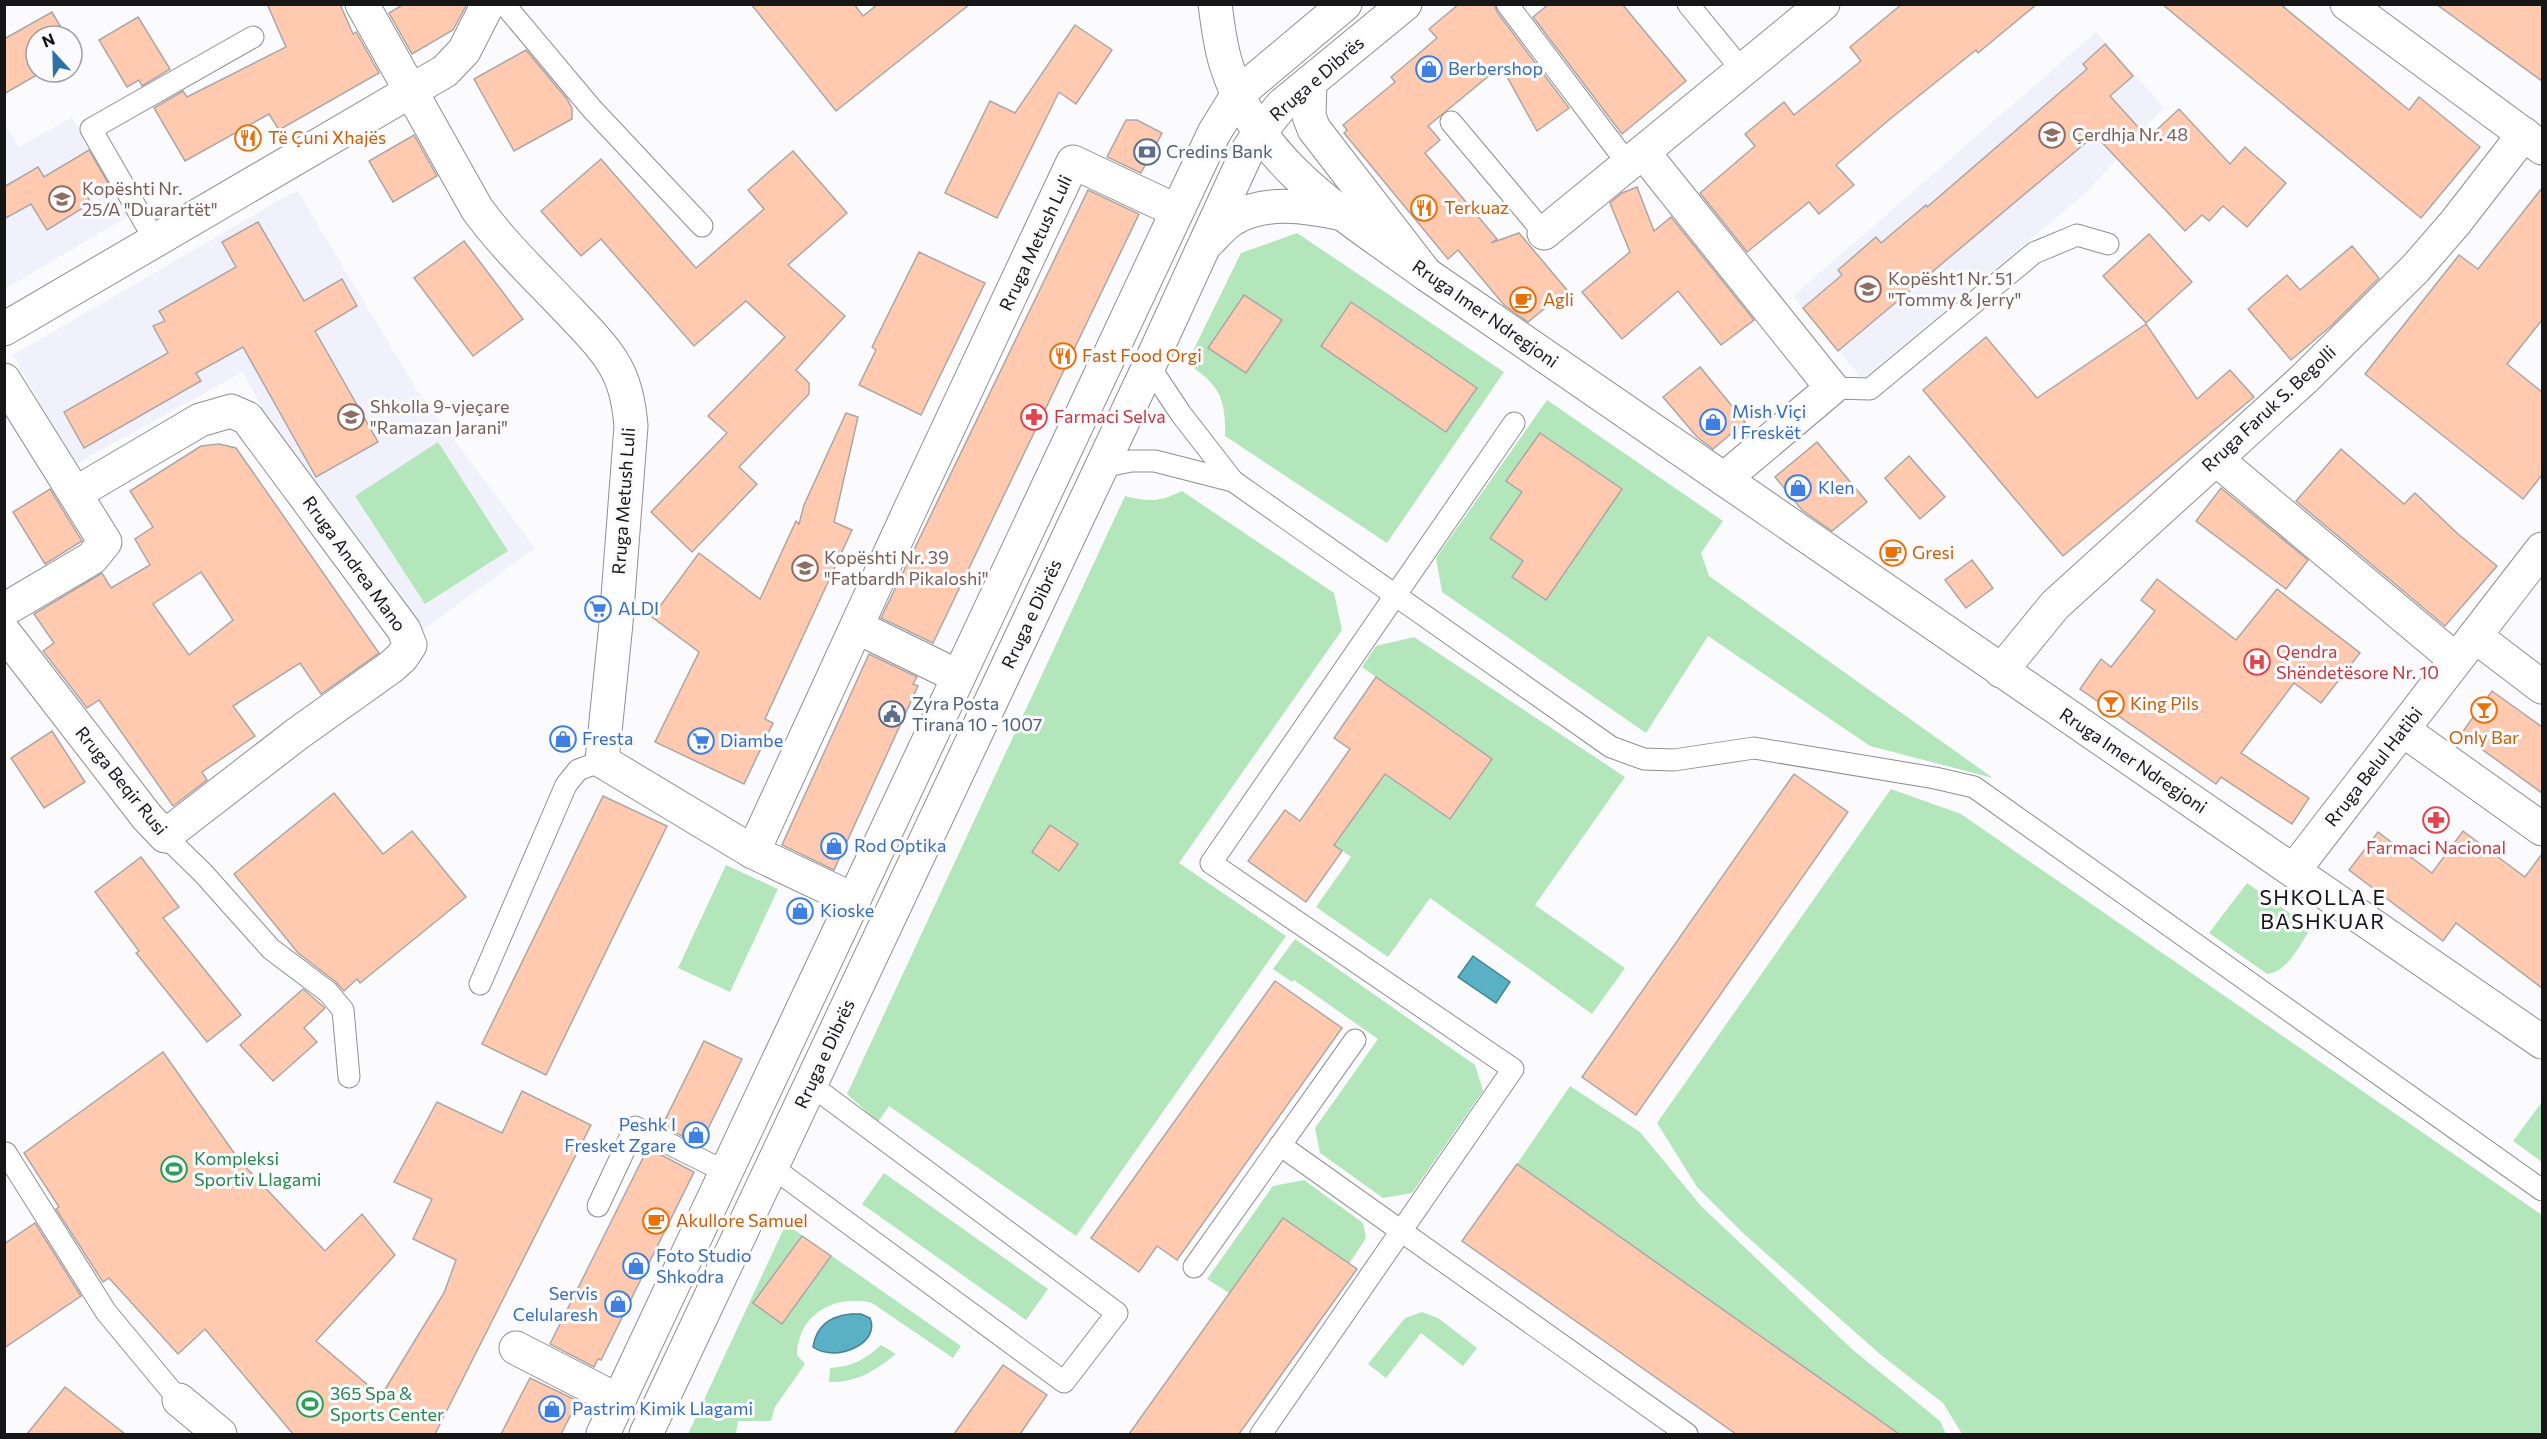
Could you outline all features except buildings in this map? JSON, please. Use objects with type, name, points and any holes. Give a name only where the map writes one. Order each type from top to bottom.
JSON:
[{"type":"street","name":"Rruga Metush Luli","points":[[362,4],[487,223],[592,335],[612,361],[622,380],[629,404],[631,426],[616,623],[602,761]]},
{"type":"street","points":[[4,329],[445,71],[464,51],[488,4]]},
{"type":"street","name":"Rruga Imer Ndregjoni","points":[[1215,4],[1220,41],[1227,69],[1238,94],[1259,133],[1300,181],[1426,274],[2542,1042]]},
{"type":"street","points":[[603,1434],[1214,133],[1238,94],[1345,4]]},
{"type":"street","name":"Rruga e Dibrës","points":[[646,1434],[1102,467],[1207,242],[1235,176],[1259,133],[1282,105],[1405,4]]},
{"type":"street","points":[[1544,233],[1824,4]]},
{"type":"street","name":"Rruga Faruk S. Begolli","points":[[2001,670],[2055,605],[2305,378],[2415,269],[2533,141],[2347,4]]},
{"type":"street","points":[[1310,82],[1309,116],[1314,129],[1426,274]]},
{"type":"street","points":[[1635,158],[1832,388],[1724,479]]},
{"type":"street","name":"Rruga Metush Luli","points":[[753,852],[1073,162],[1178,211]]},
{"type":"street","points":[[1207,242],[1232,220],[1248,212],[1304,206],[1343,214]]},
{"type":"street","points":[[4,380],[105,542],[92,558],[4,610]]},
{"type":"street","name":"Rruga Andrea Mano","points":[[76,493],[200,420],[231,411],[247,418],[404,630],[410,645],[391,667],[297,734],[165,836]]},
{"type":"street","points":[[2216,459],[2466,648],[2542,687]]},
{"type":"street","name":"Rruga Belul Hatibi","points":[[2294,870],[2542,549]]},
{"type":"street","points":[[857,627],[957,676]]},
{"type":"street","name":"Rruga Beqir Rusi","points":[[4,632],[147,817],[165,836]]},
{"type":"street","points":[[2403,730],[2542,829]]},
{"type":"street","points":[[602,761],[753,852],[854,900]]},
{"type":"street","points":[[516,1348],[619,1401]]},
{"type":"street","points":[[179,1400],[220,1434]]},
{"type":"lane","points":[[504,4],[592,109],[702,226]]},
{"type":"lane","points":[[1507,4],[1635,158]]},
{"type":"lane","points":[[1688,4],[1742,70]]},
{"type":"lane","points":[[156,242],[92,129],[253,37]]},
{"type":"lane","points":[[1451,122],[1544,233]]},
{"type":"lane","points":[[1832,388],[1869,389],[2034,253],[2077,235],[2108,244]]},
{"type":"lane","points":[[1149,366],[1181,414],[1233,481],[1611,747],[1644,759],[1674,760],[1754,748],[1935,778],[1974,787],[2542,1190]]},
{"type":"lane","points":[[1261,1434],[1512,1069],[1211,863],[1514,423]]},
{"type":"lane","points":[[1102,467],[1131,461],[1155,461],[1233,481]]},
{"type":"lane","points":[[480,984],[566,785],[578,770],[602,761]]},
{"type":"lane","name":"Rruga Beqir Rusi","points":[[165,836],[203,873],[271,949],[312,979],[343,1010],[350,1077]]},
{"type":"lane","points":[[1194,1266],[1355,1040]]},
{"type":"lane","points":[[772,1167],[1064,1382],[1117,1313],[811,1085]]},
{"type":"lane","points":[[597,1206],[635,1126],[726,1172]]},
{"type":"lane","points":[[1280,1145],[1687,1434]]},
{"type":"lane","points":[[6,1153],[106,1312],[179,1400]]},
{"type":"shaded area","points":[[2096,32],[2164,107],[2086,193],[1863,380],[1793,296]]},
{"type":"shaded area","name":"Kopështi Nr. 25/A \"Duarartët\"","points":[[72,117],[130,215],[5,289],[4,122],[19,147]]},
{"type":"shaded area","name":"Shkolla 9-vjeçare \"Ramazan Jarani\"","points":[[297,190],[417,390],[535,548],[420,632],[280,444],[243,372],[74,465],[13,355]]},
{"type":"green space","points":[[1297,233],[1504,372],[1387,543],[1225,436],[1224,411],[1218,393],[1207,378],[1187,363],[1241,253]]},
{"type":"green space","points":[[1547,400],[1723,521],[1701,553],[1709,576],[1993,778],[1870,746],[1708,636],[1646,733],[1442,592],[1436,558]]},
{"type":"green space","points":[[438,442],[508,551],[425,604],[355,496]]},
{"type":"green space","points":[[1182,491],[1334,593],[1342,630],[1179,863],[1286,936],[1076,1236],[889,1106],[878,1122],[847,1094],[1125,496],[1154,500]]},
{"type":"green space","points":[[1414,637],[1625,777],[1535,905],[1625,968],[1592,1014],[1430,898],[1388,957],[1316,907],[1351,857],[1334,845],[1385,774],[1450,819],[1492,759],[1362,667],[1376,646]]},
{"type":"green space","points":[[1891,789],[1961,814],[2542,1215],[2542,1434],[1962,1434],[1943,1403],[1881,1355],[1744,1234],[1697,1187],[1657,1123]]},
{"type":"green space","points":[[726,865],[778,889],[730,992],[678,968]]},
{"type":"green space","points":[[2247,883],[2311,928],[2287,963],[2267,974],[2209,933]]},
{"type":"green space","points":[[1295,939],[1475,1065],[1483,1091],[1412,1193],[1383,1198],[1320,1153],[1315,1128],[1378,1039],[1294,980],[1292,982],[1273,969]]},
{"type":"green space","points":[[1570,1086],[1640,1132],[1701,1206],[1853,1350],[1940,1421],[1946,1434],[1899,1434],[1517,1164]]},
{"type":"green space","points":[[2542,1102],[2542,1162],[2513,1141]]},
{"type":"green space","points":[[884,1173],[1048,1289],[1026,1320],[862,1204]]},
{"type":"green space","points":[[1304,1180],[1363,1223],[1366,1238],[1349,1264],[1283,1218],[1229,1293],[1207,1279],[1273,1186]]},
{"type":"green space","points":[[786,1224],[961,1346],[953,1358],[872,1303],[858,1301],[832,1305],[811,1318],[804,1328],[797,1355],[805,1364],[775,1407],[771,1421],[738,1421],[736,1434],[688,1434]]},
{"type":"green space","points":[[1422,1312],[1438,1318],[1477,1348],[1463,1366],[1421,1333],[1386,1378],[1368,1364],[1405,1318]]},
{"type":"green space","points":[[881,1345],[896,1354],[865,1375],[839,1382],[829,1382],[830,1368],[857,1362]]},
{"type":"water","points":[[1473,956],[1510,982],[1496,1003],[1458,977]]},
{"type":"water","points":[[861,1314],[870,1318],[872,1327],[863,1343],[844,1352],[833,1353],[813,1347],[817,1333],[826,1323],[837,1317]]},
{"type":"place","name":"Berbershop","points":[[1429,69]]},
{"type":"place","name":"Çerdhja Nr. 48","points":[[2052,135]]},
{"type":"place","name":"Të Çuni Xhajës","points":[[248,138]]},
{"type":"place","name":"Credins Bank","points":[[1147,152]]},
{"type":"place","name":"Kopështi Nr. 25/A \"Duarartët\"","points":[[62,199]]},
{"type":"place","name":"Terkuaz","points":[[1424,208]]},
{"type":"place","name":"Kopësht1 Nr. 51 \"Tommy & Jerry\"","points":[[1868,289]]},
{"type":"place","name":"Agli","points":[[1523,300]]},
{"type":"place","name":"Fast Food Orgi","points":[[1063,356]]},
{"type":"place","name":"Shkolla 9-vjeçare \"Ramazan Jarani\"","points":[[351,417]]},
{"type":"place","name":"Farmaci Selva","points":[[1034,417]]},
{"type":"place","name":"Mish Viçi I Freskët","points":[[1713,422]]},
{"type":"place","name":"Klen","points":[[1798,488]]},
{"type":"place","name":"Gresi","points":[[1893,553]]},
{"type":"place","name":"Kopështi Nr. 39 \"Fatbardh Pikaloshi\"","points":[[805,568]]},
{"type":"place","name":"ALDI","points":[[598,609]]},
{"type":"place","name":"Qendra Shëndetësore Nr. 10","points":[[2257,662]]},
{"type":"place","name":"King Pils","points":[[2111,704]]},
{"type":"place","name":"Only Bar","points":[[2484,710]]},
{"type":"place","name":"Zyra Posta Tirana 10 - 1007","points":[[892,714]]},
{"type":"place","name":"Fresta","points":[[563,739]]},
{"type":"place","name":"Diambe","points":[[701,741]]},
{"type":"place","name":"Farmaci Nacional","points":[[2436,820]]},
{"type":"place","name":"Rod Optika","points":[[834,846]]},
{"type":"place","name":"Kioske","points":[[800,911]]},
{"type":"place","name":"Peshk I Fresket Zgare","points":[[696,1135]]},
{"type":"place","name":"Kompleksi Sportiv Llagami","points":[[174,1169]]},
{"type":"place","name":"Akullore Samuel","points":[[656,1221]]},
{"type":"place","name":"Foto Studio Shkodra","points":[[636,1266]]},
{"type":"place","name":"Servis Celularesh","points":[[618,1304]]},
{"type":"place","name":"365 Spa & Sports Center","points":[[310,1404]]},
{"type":"place","name":"Pastrim Kimik Llagami","points":[[552,1409]]},
{"type":"district","name":"SHKOLLA E BASHKUAR","points":[[2323,910]]}]
